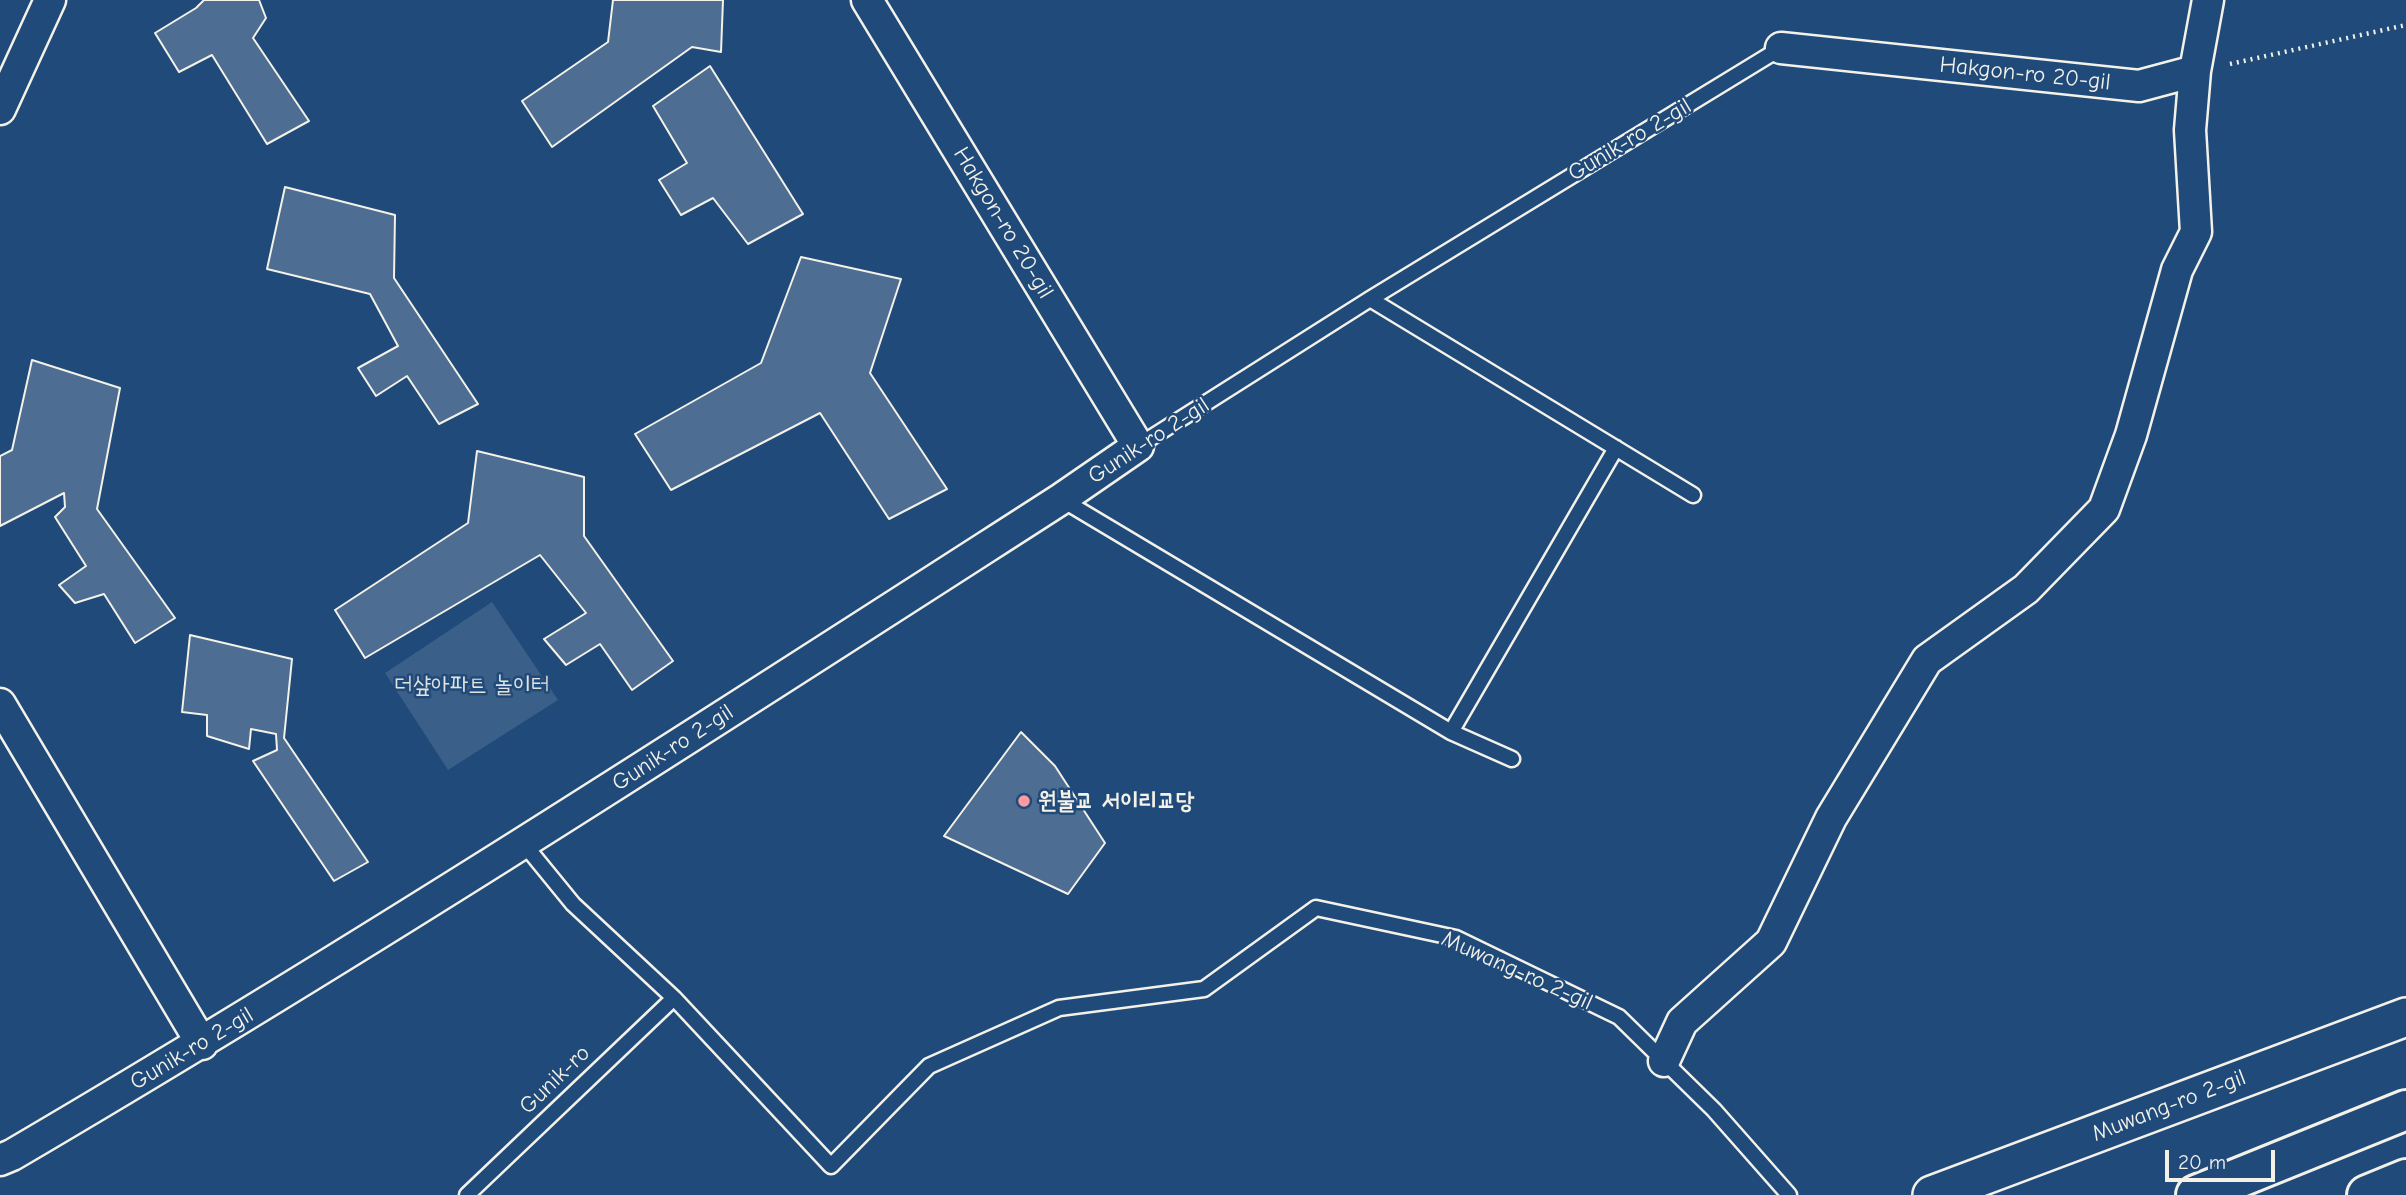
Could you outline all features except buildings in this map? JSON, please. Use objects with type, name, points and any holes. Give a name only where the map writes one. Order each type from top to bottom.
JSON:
[{"type":"main road","points":[[2196,1195],[2406,1110]]},
{"type":"main road","points":[[2367,1195],[2406,1179]]},
{"type":"street","points":[[0,108],[50,0]]},
{"type":"street","name":"Hakgon-ro 20-gil","points":[[867,0],[1138,446]]},
{"type":"street","points":[[1664,1061],[1682,1022],[1771,942],[1831,818],[1927,660],[2026,589],[2104,509],[2131,435],[2177,270],[2196,232],[2190,130],[2195,71],[2208,0]]},
{"type":"street","name":"Hakgon-ro 20-gil","points":[[1780,48],[2139,86],[2195,71]]},
{"type":"street","name":"Gunik-ro 2-gil","points":[[0,1160],[202,1044],[524,844],[1061,499],[1138,446]]},
{"type":"street","points":[[0,704],[202,1044]]},
{"type":"street","name":"Muwang-ro 2-gil","points":[[1932,1195],[2406,1017]]},
{"type":"lane","name":"Gunik-ro 2-gil","points":[[1138,446],[1370,299],[1780,48]]},
{"type":"lane","points":[[1370,299],[1693,495]]},
{"type":"lane","points":[[1451,732],[1616,448]]},
{"type":"lane","points":[[1061,499],[1451,732],[1512,759]]},
{"type":"lane","points":[[524,844],[573,904],[674,998]]},
{"type":"lane","name":"Muwang-ro 2-gil","points":[[674,998],[831,1166],[929,1066],[1059,1008],[1204,989],[1316,908],[1456,938],[1619,1017],[1714,1110],[1789,1195]]},
{"type":"lane","name":"Gunik-ro","points":[[467,1195],[674,998]]},
{"type":"path","points":[[2195,71],[2406,25]]},
{"type":"green space","name":"더샾아파트 놀이터","points":[[492,602],[558,700],[448,770],[385,673]]},
{"type":"place","name":"원불교 서이리교당","points":[[1024,801]]}]
